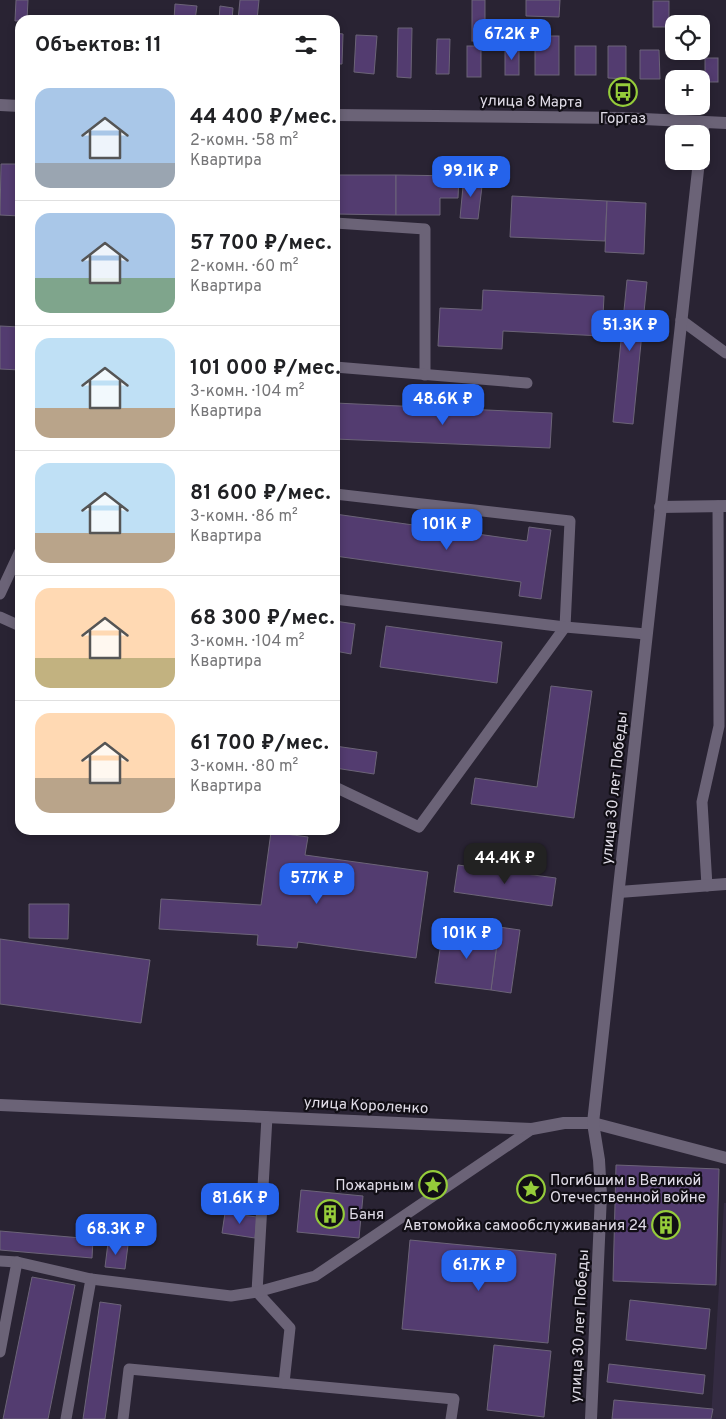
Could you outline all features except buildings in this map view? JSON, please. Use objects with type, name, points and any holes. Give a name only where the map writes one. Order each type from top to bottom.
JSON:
[{"type":"street","points":[[0,105],[15,106]]},
{"type":"street","name":"улица 8 Марта","points":[[340,115],[623,118],[726,123]]},
{"type":"street","name":"улица 30 лет Победы","points":[[591,1419],[601,1195],[599,1160],[593,1123],[698,170]]},
{"type":"street","points":[[660,507],[722,506]]},
{"type":"street","points":[[619,892],[726,884]]},
{"type":"street","name":"улица Короленко","points":[[0,1104],[532,1129],[564,1123],[593,1123],[726,1158]]},
{"type":"lane","points":[[340,223],[425,229],[425,375]]},
{"type":"lane","points":[[681,320],[726,353]]},
{"type":"lane","points":[[340,367],[526,383]]},
{"type":"lane","points":[[340,495],[570,522],[565,627],[420,827],[340,789]]},
{"type":"lane","points":[[707,886],[702,802],[719,726],[722,506]]},
{"type":"lane","points":[[0,594],[15,562]]},
{"type":"lane","points":[[340,600],[565,627],[646,634]]},
{"type":"lane","points":[[0,617],[15,624]]},
{"type":"lane","points":[[267,1117],[257,1292],[290,1328],[284,1383]]},
{"type":"lane","points":[[0,1261],[17,1262],[90,1280],[231,1296],[257,1292],[314,1276],[532,1129]]},
{"type":"lane","points":[[0,1352],[17,1262]]},
{"type":"lane","points":[[66,1419],[90,1280]]},
{"type":"lane","points":[[123,1419],[129,1369],[454,1399],[451,1419]]},
{"type":"shaded area","points":[[724,1203],[726,1203],[726,1419],[711,1419]]},
{"type":"place","name":"Горгаз","points":[[623,92]]},
{"type":"place","name":"Пожарным","points":[[433,1185]]},
{"type":"place","name":"Погибшим в Великой Отечественной войне","points":[[531,1189]]},
{"type":"place","name":"Баня","points":[[330,1214]]},
{"type":"place","name":"Автомойка самообслуживания 24","points":[[666,1225]]}]
